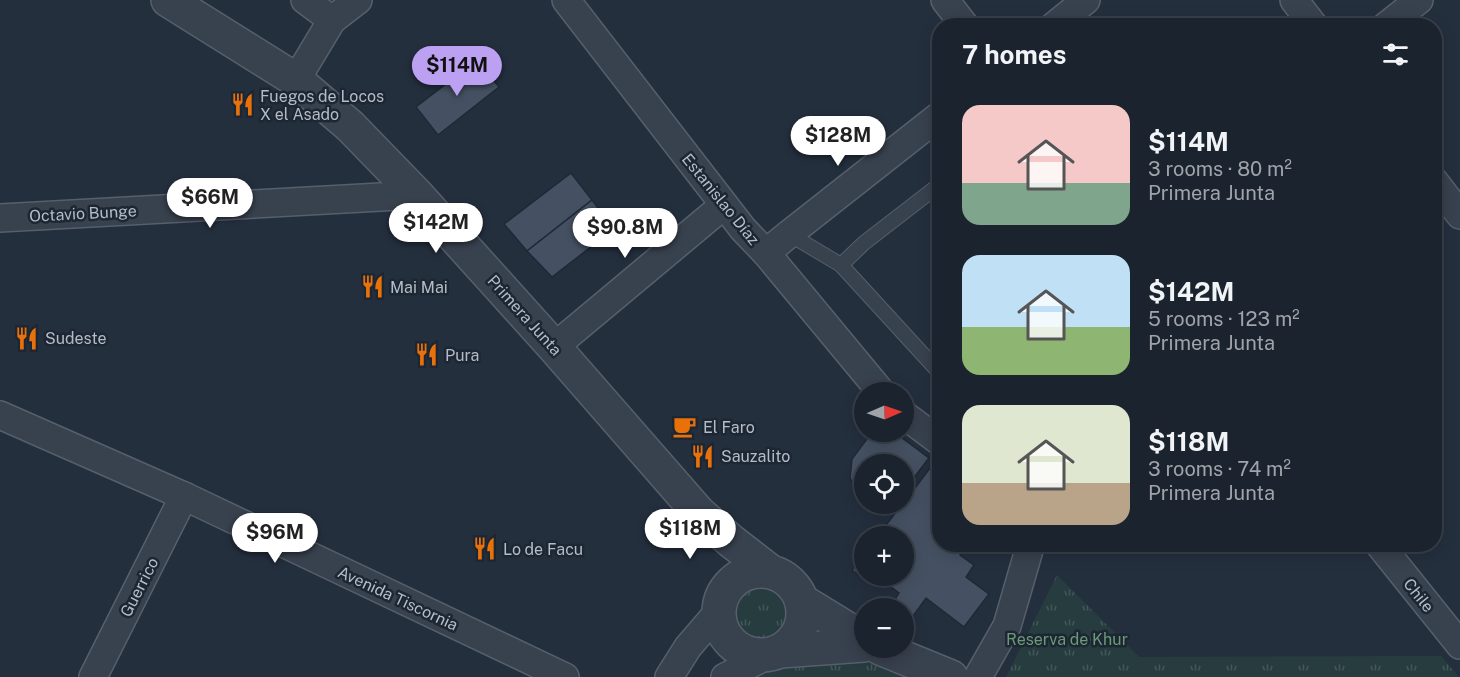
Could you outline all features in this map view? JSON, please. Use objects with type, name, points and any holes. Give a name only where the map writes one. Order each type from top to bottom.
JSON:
[{"type":"street","name":"Primera Junta","points":[[168,0],[296,80],[350,126],[417,195],[699,513],[771,572]]},
{"type":"street","points":[[305,0],[332,20]]},
{"type":"street","points":[[296,80],[332,20],[358,0]]},
{"type":"street","name":"Estanislao Díaz","points":[[566,0],[743,229],[873,382]]},
{"type":"street","points":[[945,0],[959,18]]},
{"type":"street","points":[[1064,18],[1086,0]]},
{"type":"street","points":[[1294,0],[1308,18]]},
{"type":"street","points":[[1396,18],[1419,0]]},
{"type":"street","points":[[766,254],[932,122]]},
{"type":"street","points":[[1442,191],[1460,215]]},
{"type":"street","name":"Octavio Bunge","points":[[0,218],[417,195]]},
{"type":"street","points":[[554,347],[724,205]]},
{"type":"street","name":"Avenida Tiscornia","points":[[0,415],[184,496],[565,677]]},
{"type":"street","points":[[914,422],[932,436]]},
{"type":"street","name":"Guerrico","points":[[93,677],[184,496]]},
{"type":"street","name":"Primera Junta","points":[[699,513],[715,554],[720,604]]},
{"type":"street","points":[[978,677],[1007,626],[1028,552]]},
{"type":"street","name":"Chile","points":[[1385,552],[1460,645]]},
{"type":"street","points":[[669,677],[720,604],[730,584],[742,575],[756,571],[771,572],[784,578],[795,588],[802,601],[803,616],[800,630],[792,642],[773,654],[725,677]]},
{"type":"street","points":[[802,601],[854,633]]},
{"type":"street","points":[[720,604],[720,626],[727,639],[738,649],[752,655],[854,646]]},
{"type":"street","points":[[904,658],[951,677]]},
{"type":"lane","points":[[841,264],[864,243],[932,190]]},
{"type":"lane","points":[[789,234],[841,264],[932,364]]},
{"type":"green space","name":"Reserva de Khur","points":[[1057,575],[1139,657],[1441,656],[1459,677],[1006,677]]},
{"type":"green space","points":[[761,584],[778,589],[786,597],[791,614],[786,631],[778,639],[761,644],[744,639],[736,631],[731,614],[736,597],[744,589]]},
{"type":"green space","points":[[869,660],[900,669],[917,677],[753,677],[786,666]]},
{"type":"building","points":[[477,60],[499,87],[438,135],[416,107]]},
{"type":"building","points":[[571,173],[592,200],[527,251],[504,224]]},
{"type":"building","points":[[592,200],[614,229],[552,277],[527,251]]},
{"type":"building","points":[[865,442],[907,442],[929,458],[914,478],[914,454],[856,454]]},
{"type":"building","points":[[854,456],[854,486],[850,478]]},
{"type":"building","points":[[932,465],[932,552],[962,552],[960,555],[974,565],[966,577],[989,594],[964,627],[926,598],[914,615],[914,598],[896,598],[899,593],[890,586],[914,586],[914,526],[885,526],[894,514],[914,514],[914,489]]},
{"type":"place","name":"Fuegos de Locos X el Asado","points":[[242,105]]},
{"type":"place","name":"Mai Mai","points":[[372,287]]},
{"type":"place","name":"Sudeste","points":[[27,338]]},
{"type":"place","name":"Pura","points":[[427,355]]},
{"type":"place","name":"El Faro","points":[[685,427]]},
{"type":"place","name":"Sauzalito","points":[[703,456]]},
{"type":"place","name":"Lo de Facu","points":[[485,549]]}]
